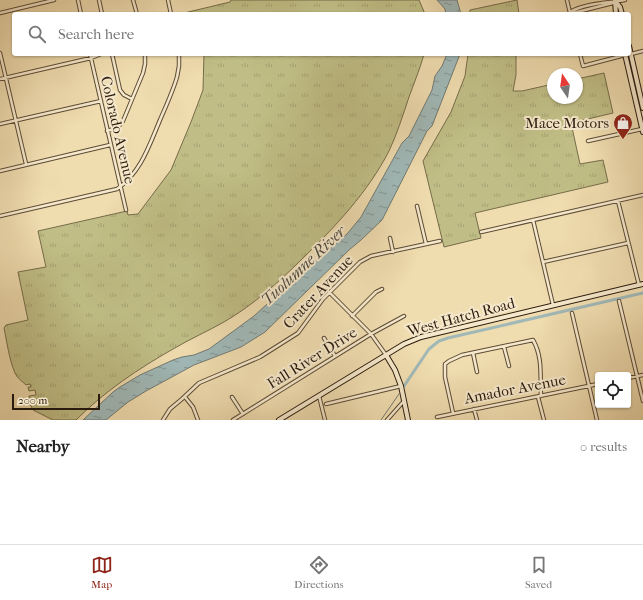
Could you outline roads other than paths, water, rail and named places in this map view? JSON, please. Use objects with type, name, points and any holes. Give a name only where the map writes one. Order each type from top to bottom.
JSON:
[{"type":"main road","points":[[616,1],[616,12]]},
{"type":"main road","points":[[616,1],[621,12]]},
{"type":"main road","points":[[631,54],[643,108]]},
{"type":"main road","points":[[625,56],[643,131]]},
{"type":"main road","points":[[628,56],[637,81]]},
{"type":"main road","name":"West Hatch Road","points":[[279,420],[404,344],[421,337],[641,284]]},
{"type":"main road","points":[[386,355],[395,370],[401,386],[408,420]]},
{"type":"street","points":[[0,12],[54,0]]},
{"type":"street","points":[[78,0],[81,12]]},
{"type":"street","points":[[99,0],[102,12]]},
{"type":"street","points":[[134,0],[137,12]]},
{"type":"street","points":[[168,0],[171,12]]},
{"type":"street","points":[[567,0],[570,12]]},
{"type":"street","points":[[596,4],[602,0]]},
{"type":"street","points":[[571,12],[574,9],[596,4],[625,0]]},
{"type":"street","points":[[578,12],[609,5],[616,1]]},
{"type":"street","points":[[631,54],[643,51]]},
{"type":"street","points":[[0,53],[26,164]]},
{"type":"street","points":[[0,79],[96,56]]},
{"type":"street","points":[[112,56],[120,90],[126,97],[132,100]]},
{"type":"street","points":[[107,131],[117,128],[122,124],[144,69],[146,56]]},
{"type":"street","points":[[0,216],[117,189],[120,187],[131,177],[145,157],[175,83],[179,66],[179,56]]},
{"type":"street","points":[[580,56],[583,66],[621,56]]},
{"type":"street","name":"Colorado Avenue","points":[[91,58],[126,210]]},
{"type":"street","points":[[0,124],[100,101]]},
{"type":"street","points":[[588,141],[643,131]]},
{"type":"street","points":[[0,170],[110,145]]},
{"type":"street","points":[[481,232],[643,195]]},
{"type":"street","points":[[618,201],[628,243],[641,284]]},
{"type":"street","points":[[418,206],[426,244]]},
{"type":"street","points":[[533,220],[553,305]]},
{"type":"street","points":[[390,238],[393,252]]},
{"type":"street","name":"Crater Avenue","points":[[163,420],[170,409],[185,397],[195,386],[204,380],[260,357],[298,333],[329,292],[360,262],[367,258],[440,241]]},
{"type":"street","points":[[543,262],[628,243]]},
{"type":"street","points":[[352,316],[376,292],[382,289]]},
{"type":"street","points":[[329,292],[371,334],[386,355]]},
{"type":"street","points":[[620,301],[643,401]]},
{"type":"street","points":[[572,313],[597,420]]},
{"type":"street","name":"Fall River Drive","points":[[233,420],[371,334],[404,316]]},
{"type":"street","points":[[324,338],[335,356]]},
{"type":"street","points":[[453,413],[445,377],[445,364],[458,356],[533,340],[537,345],[541,364],[540,396],[544,420]]},
{"type":"street","points":[[504,347],[509,366]]},
{"type":"street","points":[[473,353],[477,372]]},
{"type":"street","points":[[631,377],[643,375]]},
{"type":"street","name":"Amador Avenue","points":[[437,417],[595,385]]},
{"type":"street","points":[[326,404],[401,386]]},
{"type":"street","points":[[319,396],[324,420]]},
{"type":"street","points":[[185,397],[194,407],[198,420]]},
{"type":"street","points":[[232,397],[243,414]]},
{"type":"street","points":[[387,420],[404,401]]},
{"type":"street","points":[[474,409],[477,420]]},
{"type":"water","points":[[437,0],[457,0],[460,12],[446,12],[445,9]]},
{"type":"water","points":[[446,56],[459,56],[432,126],[427,131],[382,220],[265,332],[241,347],[194,365],[146,391],[128,402],[106,420],[83,420],[113,392],[140,375],[173,360],[194,355],[209,349],[254,316],[302,272],[347,234],[361,217],[402,143],[409,136],[432,90],[435,76],[442,66]]},
{"type":"waterway","points":[[404,386],[429,349],[439,341],[643,293]]},
{"type":"waterway","points":[[381,420],[399,394]]},
{"type":"place","name":"Mace Motors","points":[[623,140]]},
{"type":"water label","name":"Tuolumne River","points":[[303,265]]}]
